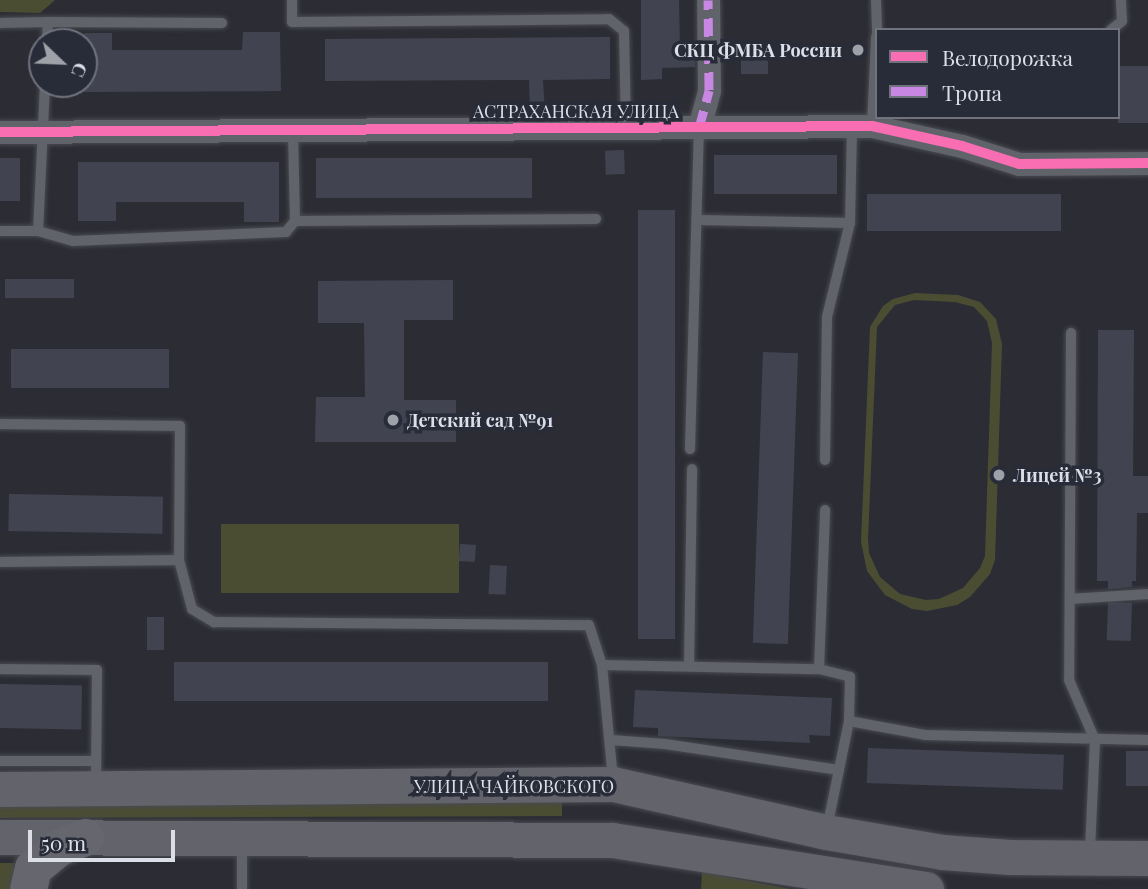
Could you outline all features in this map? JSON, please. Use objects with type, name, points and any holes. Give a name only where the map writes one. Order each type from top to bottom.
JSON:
[{"type":"highway","points":[[29,889],[33,868],[59,847],[85,837]]},
{"type":"main road","name":"УЛИЦА ЧАЙКОВСКОГО","points":[[0,789],[96,774],[613,784],[826,832],[942,852],[1148,858]]},
{"type":"main road","points":[[612,840],[613,784]]},
{"type":"main road","points":[[0,837],[612,840],[926,889]]},
{"type":"street","points":[[699,128],[709,90],[708,0]]},
{"type":"street","name":"АСТРАХАНСКАЯ УЛИЦА","points":[[0,132],[862,126],[961,146],[1019,164],[1148,163]]},
{"type":"lane","points":[[292,0],[292,22],[609,19],[624,31],[626,127]]},
{"type":"lane","points":[[876,0],[877,28]]},
{"type":"lane","points":[[1113,28],[1122,21],[1121,0]]},
{"type":"lane","points":[[48,22],[48,28]]},
{"type":"lane","points":[[0,23],[222,23]]},
{"type":"lane","points":[[825,460],[827,317],[850,223],[875,49]]},
{"type":"lane","points":[[38,231],[44,98]]},
{"type":"lane","points":[[690,449],[699,128]]},
{"type":"lane","points":[[0,231],[38,231],[73,241],[286,232],[295,221],[293,132]]},
{"type":"lane","points":[[295,221],[596,219]]},
{"type":"lane","points":[[698,220],[850,223]]},
{"type":"lane","points":[[1071,333],[1069,680],[1095,740],[1090,858]]},
{"type":"lane","points":[[0,424],[180,426],[179,560],[192,609],[214,622],[589,625],[602,666],[613,784]]},
{"type":"lane","points":[[689,666],[692,469]]},
{"type":"lane","points":[[819,669],[825,510]]},
{"type":"lane","points":[[0,562],[179,560]]},
{"type":"lane","points":[[1070,599],[1148,594]]},
{"type":"lane","points":[[602,666],[819,669],[850,677],[849,721],[826,832]]},
{"type":"lane","points":[[0,669],[97,670],[96,774],[0,761]]},
{"type":"lane","points":[[849,721],[925,735],[1148,740]]},
{"type":"lane","points":[[611,740],[665,744],[839,770]]},
{"type":"lane","points":[[242,838],[242,889]]},
{"type":"green space","points":[[0,0],[55,0],[40,13],[0,12]]},
{"type":"green space","points":[[915,293],[958,295],[980,302],[996,319],[1002,344],[995,560],[990,574],[970,597],[957,605],[927,611],[912,609],[885,595],[867,571],[861,542],[870,327],[883,306],[893,299]],"holes":[[[914,300],[955,302],[974,307],[987,321],[992,343],[985,556],[980,568],[963,588],[939,599],[926,600],[900,594],[880,577],[869,553],[877,327],[895,305]]]},
{"type":"green space","points":[[221,524],[459,524],[459,593],[221,593]]},
{"type":"green space","points":[[562,794],[562,816],[0,818],[0,804]]},
{"type":"green space","points":[[0,863],[14,863],[14,889],[0,889]]},
{"type":"green space","points":[[702,872],[790,889],[701,889]]},
{"type":"building","points":[[641,0],[679,0],[680,50],[695,50],[695,67],[662,68],[662,79],[641,80]]},
{"type":"building","points":[[243,32],[280,32],[281,91],[98,92],[98,33],[112,33],[112,50],[242,50]]},
{"type":"building","points":[[610,37],[610,79],[543,80],[545,114],[530,114],[529,80],[325,81],[325,39]]},
{"type":"building","points":[[741,46],[768,46],[768,74],[741,74]]},
{"type":"building","points":[[1120,66],[1148,66],[1148,123],[1118,123]]},
{"type":"building","points":[[624,150],[625,174],[606,175],[605,151]]},
{"type":"building","points":[[714,155],[837,155],[837,194],[714,194]]},
{"type":"building","points":[[0,158],[20,158],[20,201],[0,201]]},
{"type":"building","points":[[316,158],[532,158],[532,198],[316,198]]},
{"type":"building","points":[[78,162],[279,162],[279,222],[244,222],[244,202],[116,202],[116,221],[78,221]]},
{"type":"building","points":[[867,194],[1061,194],[1061,231],[867,231]]},
{"type":"building","points":[[638,210],[675,210],[675,639],[638,639]]},
{"type":"building","points":[[5,279],[74,279],[74,298],[5,298]]},
{"type":"building","points":[[453,280],[453,320],[404,320],[404,400],[456,400],[456,442],[315,442],[316,397],[365,397],[364,323],[318,323],[318,281]]},
{"type":"building","points":[[1098,330],[1134,330],[1133,476],[1148,476],[1148,513],[1137,513],[1136,581],[1132,581],[1132,587],[1108,589],[1108,581],[1097,581]]},
{"type":"building","points":[[11,349],[169,349],[169,388],[11,388]]},
{"type":"building","points":[[763,352],[798,353],[788,644],[753,643]]},
{"type":"building","points":[[9,494],[163,497],[162,534],[8,531]]},
{"type":"building","points":[[460,544],[476,545],[475,562],[459,561]]},
{"type":"building","points":[[490,565],[507,566],[505,595],[488,594]]},
{"type":"building","points":[[1108,602],[1132,603],[1131,641],[1107,640]]},
{"type":"building","points":[[147,617],[164,617],[164,650],[147,650]]},
{"type":"building","points":[[174,662],[548,662],[548,701],[174,701]]},
{"type":"building","points":[[0,684],[82,685],[81,729],[0,728]]},
{"type":"building","points":[[635,690],[832,698],[830,736],[809,735],[810,743],[658,736],[658,728],[633,727]]},
{"type":"building","points":[[868,748],[1064,755],[1063,790],[867,783]]},
{"type":"building","points":[[1126,751],[1148,751],[1148,786],[1126,786]]},
{"type":"marked path","points":[[699,128],[709,90],[708,0]]},
{"type":"cycle path","points":[[0,132],[872,126],[962,146],[1019,164],[1148,163]]},
{"type":"place","name":"СКЦ ФМБА России","points":[[858,50]]},
{"type":"place","name":"Детский сад №91","points":[[393,420]]},
{"type":"place","name":"Лицей №3","points":[[999,475]]}]
